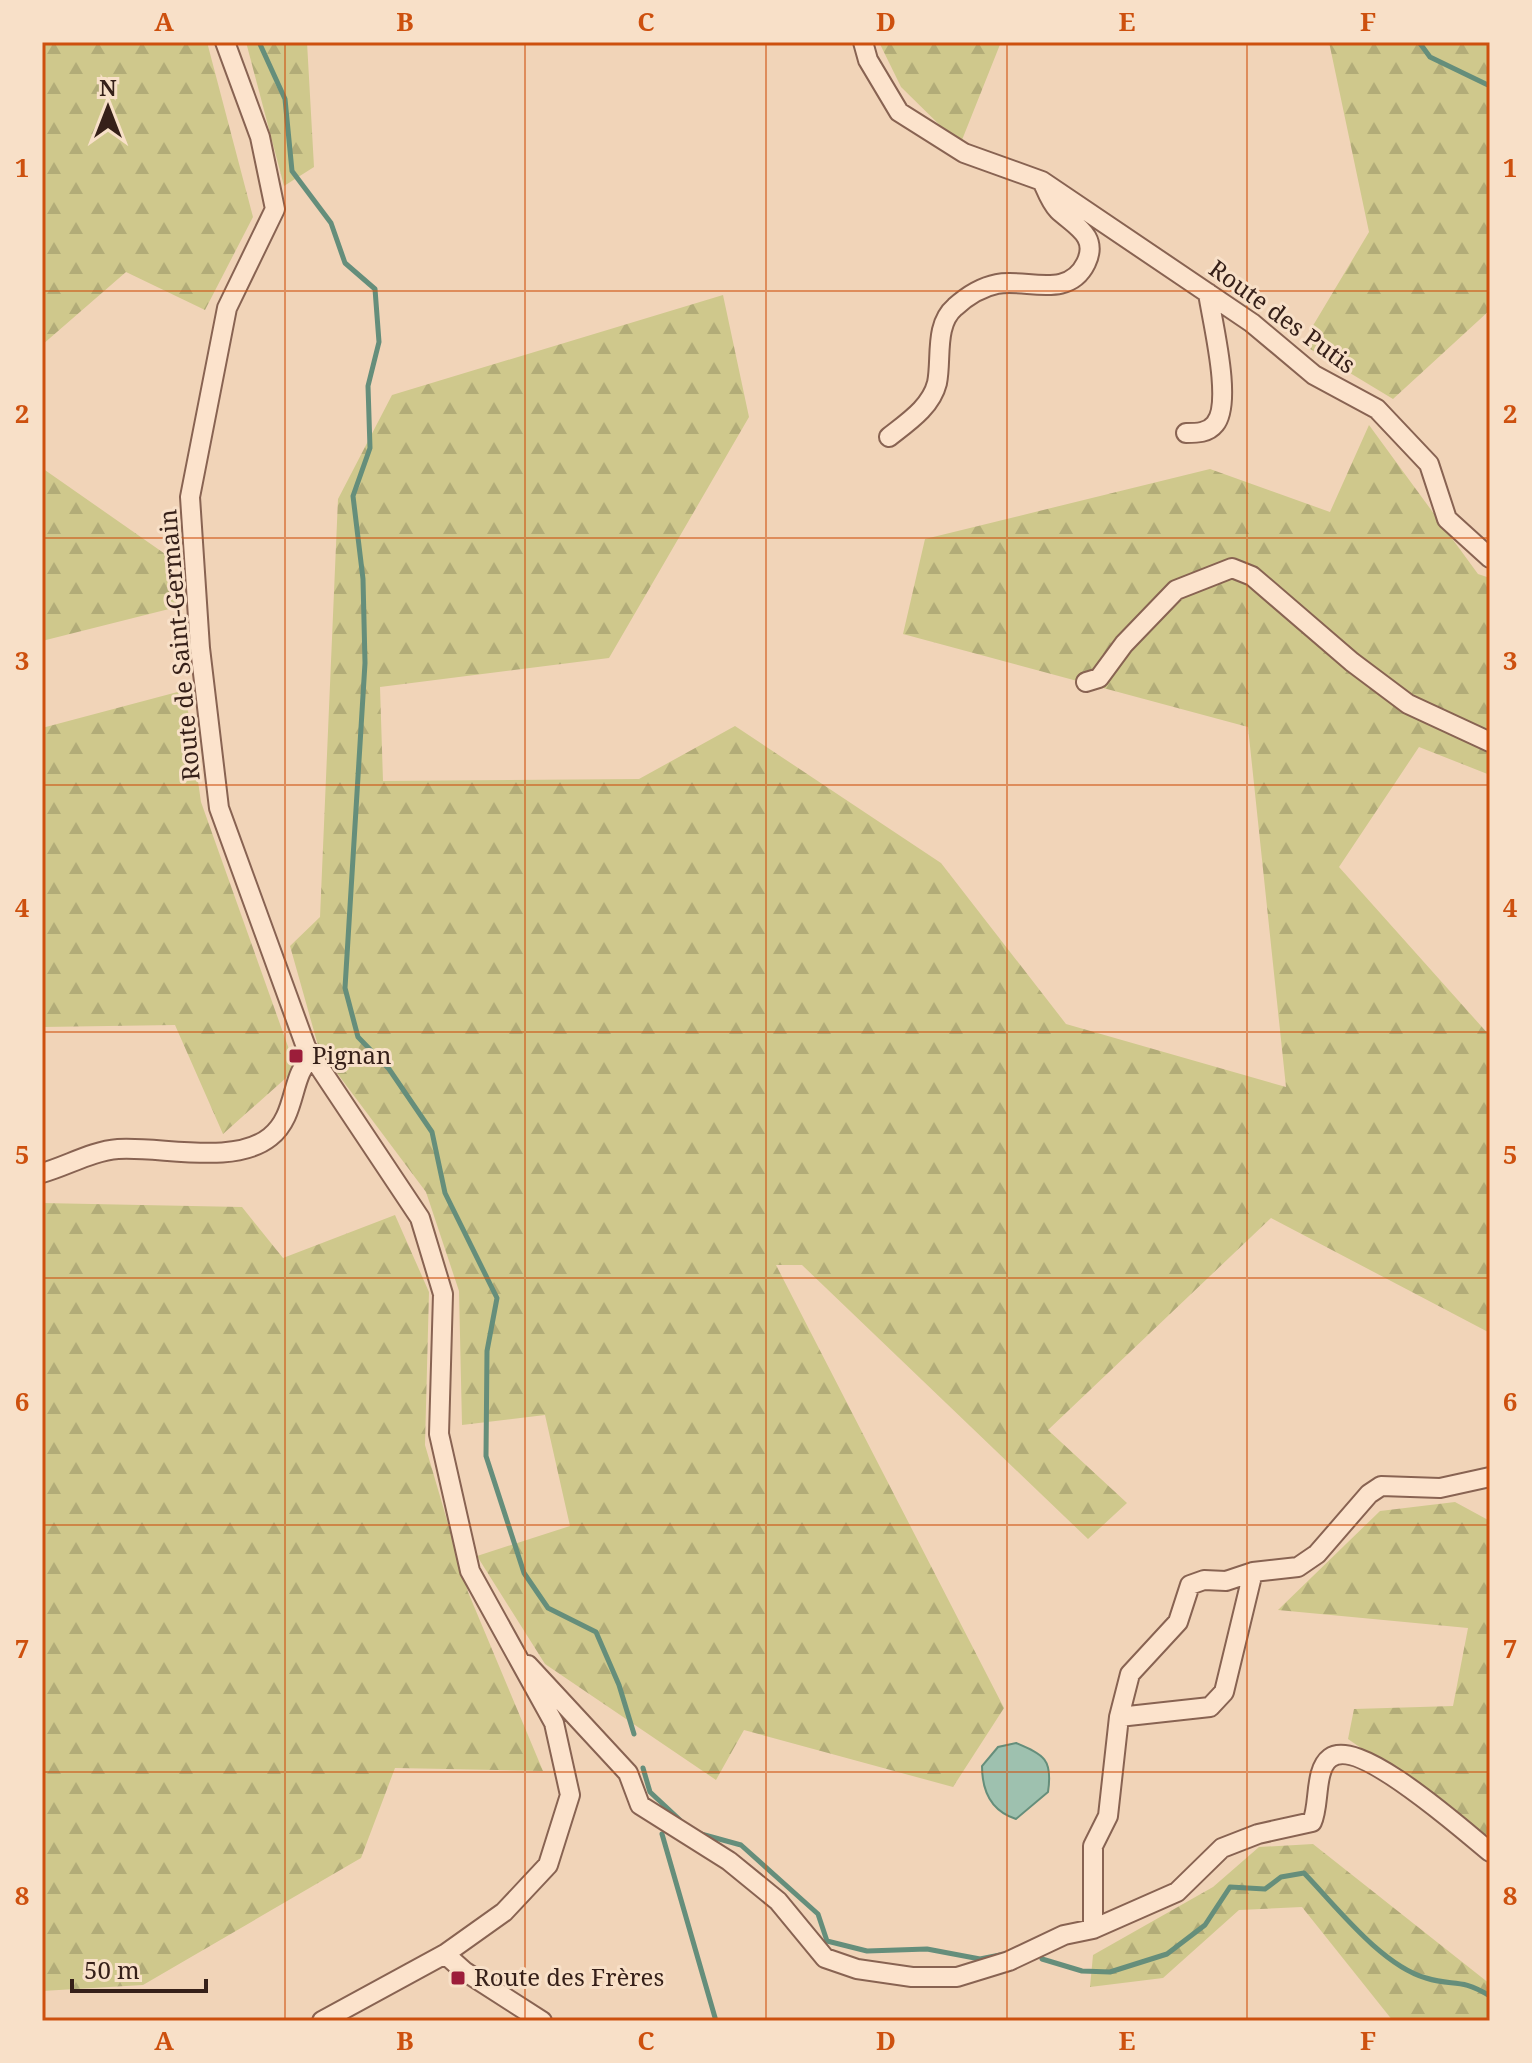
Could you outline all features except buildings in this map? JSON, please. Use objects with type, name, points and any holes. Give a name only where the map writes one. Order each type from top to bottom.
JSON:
[{"type":"street","name":"Route de Saint-Germain","points":[[225,42],[260,137],[275,209],[227,308],[190,497],[200,648],[219,808],[312,1058],[420,1218],[443,1294],[439,1434],[470,1571],[554,1723],[570,1795],[548,1865],[504,1912],[445,1954],[322,2021]]},
{"type":"street","name":"Route des Putis","points":[[863,42],[868,60],[899,112],[964,153],[1042,181],[1252,323],[1314,375],[1377,409],[1429,464],[1447,519],[1490,558]]},
{"type":"street","points":[[889,437],[925,406],[936,384],[944,322],[952,309],[977,291],[998,283],[1048,286],[1066,282],[1087,262],[1090,244],[1085,232],[1056,208],[1042,181]]},
{"type":"street","points":[[1186,433],[1204,432],[1214,426],[1221,415],[1223,396],[1208,293]]},
{"type":"street","points":[[1086,682],[1099,678],[1124,644],[1176,590],[1232,568],[1252,576],[1352,662],[1408,704],[1490,742]]},
{"type":"street","points":[[42,1173],[106,1151],[204,1152],[258,1145],[286,1118],[301,1069],[312,1058]]},
{"type":"street","points":[[1093,1929],[1093,1846],[1108,1816],[1119,1717],[1130,1674],[1178,1622],[1190,1585],[1204,1580],[1226,1581],[1253,1572],[1298,1567],[1317,1554],[1369,1494],[1381,1486],[1440,1488],[1490,1477]]},
{"type":"street","points":[[1119,1717],[1210,1707],[1218,1702],[1224,1692],[1253,1572]]},
{"type":"street","points":[[515,1652],[628,1773],[640,1805],[729,1861],[778,1901],[825,1958],[857,1969],[912,1977],[957,1977],[1009,1961],[1064,1935],[1093,1929],[1177,1892],[1222,1848],[1258,1834],[1312,1822],[1317,1811],[1323,1767],[1331,1757],[1345,1754],[1382,1770],[1490,1852]]},
{"type":"street","points":[[445,1954],[464,1971],[542,2021]]},
{"type":"green space","points":[[42,42],[207,42],[253,217],[205,310],[126,272],[42,345]]},
{"type":"green space","points":[[246,42],[307,42],[314,167],[284,186]]},
{"type":"green space","points":[[879,42],[1001,42],[960,145],[901,87]]},
{"type":"green space","points":[[1329,42],[1490,42],[1490,310],[1393,399],[1302,344],[1369,232]]},
{"type":"green space","points":[[723,295],[749,417],[609,658],[380,687],[383,781],[639,779],[735,726],[941,863],[1066,1024],[1286,1087],[1248,727],[903,634],[925,539],[1210,469],[1330,512],[1369,425],[1478,574],[1490,578],[1490,775],[1419,747],[1339,867],[1490,1036],[1490,1333],[1271,1218],[1048,1430],[1127,1503],[1088,1539],[802,1265],[776,1265],[1004,1708],[953,1787],[744,1730],[716,1780],[545,1664],[477,1556],[570,1526],[545,1415],[462,1425],[459,1291],[426,1192],[319,1049],[290,946],[320,917],[338,499],[392,395]]},
{"type":"green space","points":[[42,468],[168,556],[177,607],[42,641]]},
{"type":"green space","points":[[185,690],[201,802],[296,1069],[223,1134],[175,1025],[42,1027],[42,728]]},
{"type":"green space","points":[[42,1203],[242,1207],[283,1258],[395,1215],[429,1292],[425,1445],[468,1592],[543,1771],[395,1768],[361,1858],[143,1985],[42,1991]]},
{"type":"green space","points":[[1455,1502],[1490,1521],[1490,1838],[1348,1739],[1354,1709],[1453,1706],[1468,1628],[1278,1610],[1380,1511]]},
{"type":"green space","points":[[1313,1844],[1490,1984],[1490,2021],[1393,2021],[1302,1907],[1239,1910],[1163,1978],[1090,1987],[1093,1955],[1213,1887],[1259,1847]]},
{"type":"shaded area","points":[[1016,1743],[1040,1755],[1047,1765],[1049,1781],[1048,1792],[1016,1819],[994,1806],[986,1792],[982,1766],[998,1747]]},
{"type":"waterway","points":[[259,42],[285,99],[292,171],[331,223],[345,263],[375,289],[379,342],[368,386],[370,448],[353,496],[363,579],[365,663],[345,988],[358,1037],[389,1069],[432,1132],[445,1193],[497,1298],[487,1351],[486,1456],[524,1573],[548,1608],[596,1632],[619,1685],[634,1734]]},
{"type":"waterway","points":[[1419,42],[1430,57],[1490,86]]},
{"type":"waterway","points":[[643,1768],[650,1792],[680,1820]]},
{"type":"waterway","points":[[662,1834],[716,2021]]},
{"type":"waterway","points":[[701,1834],[741,1845],[818,1914],[827,1941],[867,1951],[927,1949],[980,1959],[1000,1955]]},
{"type":"waterway","points":[[1042,1959],[1082,1971],[1110,1972],[1167,1954],[1205,1925],[1230,1887],[1265,1889],[1281,1877],[1304,1873],[1360,1933],[1392,1961],[1426,1978],[1464,1984],[1490,1996]]},
{"type":"place","name":"Pignan","points":[[296,1056]]},
{"type":"place","name":"Route des Frères","points":[[458,1978]]}]
